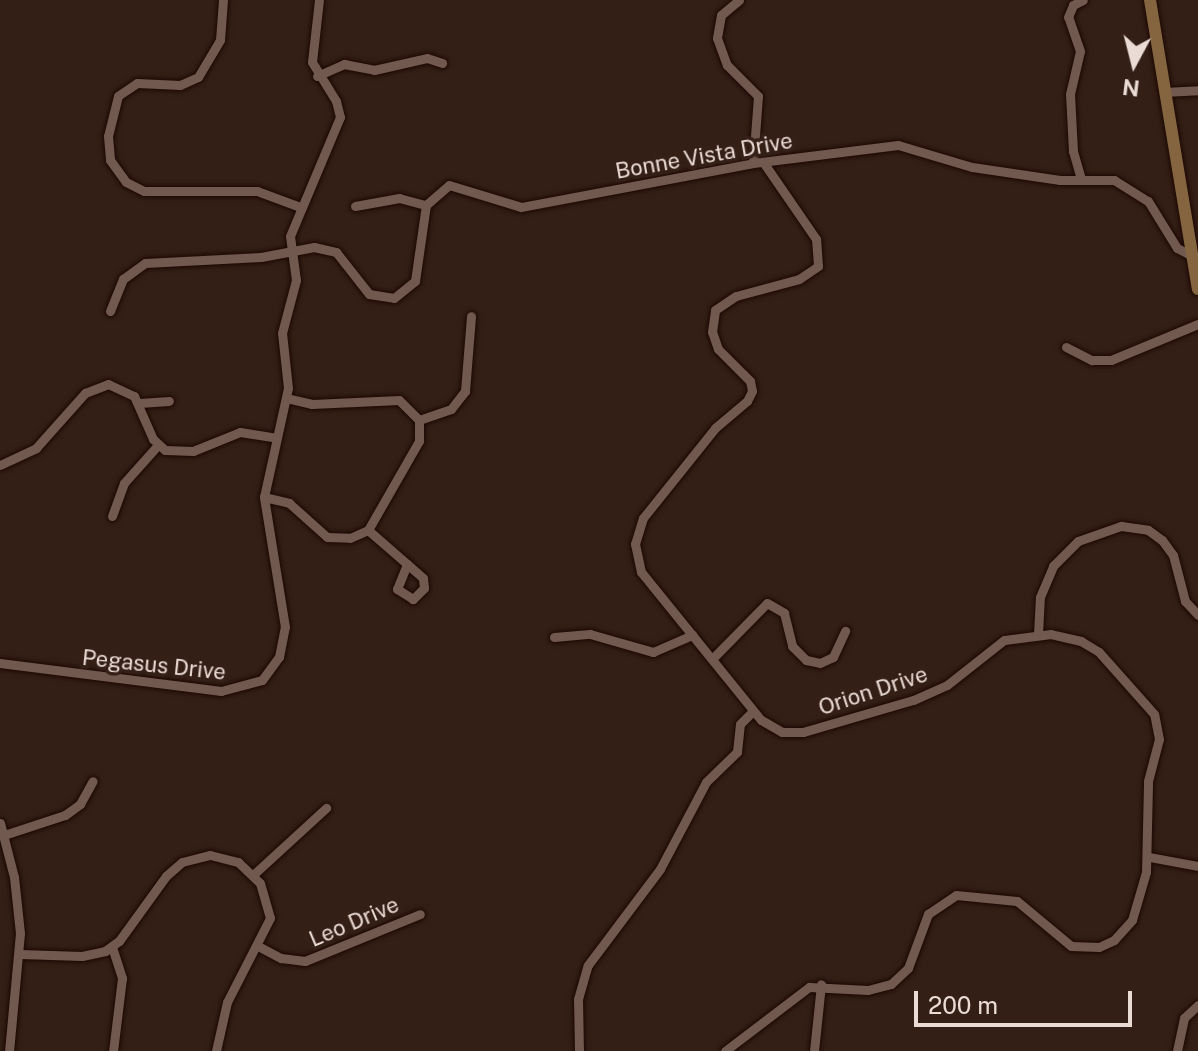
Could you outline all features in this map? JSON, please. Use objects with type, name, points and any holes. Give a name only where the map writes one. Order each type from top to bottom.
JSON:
[{"type":"street","points":[[223,0],[220,40],[198,77],[180,85],[137,83],[118,96],[108,136],[110,160],[126,182],[144,191],[257,191],[300,207]]},
{"type":"street","name":"Pegasus Drive","points":[[0,663],[221,691],[262,680],[274,667],[285,636],[264,497],[287,398],[282,333],[296,280],[291,230],[340,117],[336,101],[317,76],[312,57],[319,0]]},
{"type":"street","points":[[579,1051],[578,999],[588,965],[660,869],[712,773],[737,752],[740,724],[753,711],[641,572],[636,535],[707,437],[751,395],[750,381],[714,340],[715,310],[750,290],[809,275],[820,259],[811,230],[758,162],[758,96],[727,65],[717,38],[721,15],[739,0]]},
{"type":"street","points":[[1081,179],[1073,151],[1070,94],[1080,51],[1068,17],[1073,5],[1083,0]]},
{"type":"street","points":[[1148,1],[1198,289]]},
{"type":"street","points":[[317,76],[344,64],[374,70],[427,58],[442,63]]},
{"type":"street","points":[[1164,92],[1198,90]]},
{"type":"street","name":"Bonne Vista Drive","points":[[426,205],[449,185],[521,207],[758,162],[898,145],[972,167],[1081,179],[1107,178],[1134,190],[1154,206],[1177,248],[1193,256]]},
{"type":"street","points":[[110,311],[123,279],[145,263],[330,249],[369,294],[394,298],[411,287],[418,275],[426,205],[399,198],[355,206]]},
{"type":"street","points":[[419,420],[451,409],[465,391],[471,316]]},
{"type":"street","points":[[1066,347],[1086,358],[1111,360],[1198,324]]},
{"type":"street","points":[[0,465],[36,448],[93,387],[123,387],[139,403],[158,445],[179,453],[240,432],[276,438]]},
{"type":"street","points":[[264,497],[289,503],[327,537],[343,540],[368,530],[416,449],[419,420],[411,407],[391,398],[312,404],[287,398]]},
{"type":"street","points":[[139,403],[169,401]]},
{"type":"street","points":[[112,516],[124,483],[158,445]]},
{"type":"street","points":[[1038,634],[1040,597],[1053,566],[1078,541],[1119,526],[1148,530],[1162,540],[1173,555],[1185,601],[1198,615]]},
{"type":"street","points":[[368,530],[407,564]]},
{"type":"street","points":[[712,659],[767,603],[784,613],[792,646],[806,660],[820,663],[833,657],[845,631]]},
{"type":"street","points":[[554,637],[590,634],[653,652],[692,635]]},
{"type":"street","name":"Orion Drive","points":[[753,711],[775,729],[803,732],[936,691],[997,643],[1038,634],[1071,637],[1090,646],[1154,714],[1159,739],[1148,781],[1149,857],[1132,920],[1106,944],[1080,948],[1063,942],[1024,906],[1003,896],[956,895],[928,914],[908,968],[891,984],[868,990],[821,984]]},
{"type":"street","points":[[4,835],[65,815],[80,804],[93,781]]},
{"type":"street","points":[[254,874],[326,808]]},
{"type":"street","points":[[0,823],[17,895],[20,954],[9,1051]]},
{"type":"street","points":[[20,954],[82,956],[112,947],[182,862],[219,856],[254,874],[269,909],[268,926],[227,1002],[216,1051]]},
{"type":"street","points":[[1149,857],[1198,866]]},
{"type":"street","name":"Leo Drive","points":[[258,946],[281,958],[305,961],[420,914]]},
{"type":"street","points":[[112,947],[122,978],[113,1051]]},
{"type":"street","points":[[725,1051],[794,996],[821,984],[814,1051]]},
{"type":"street","points":[[1177,1051],[1184,1018],[1198,1005]]}]
